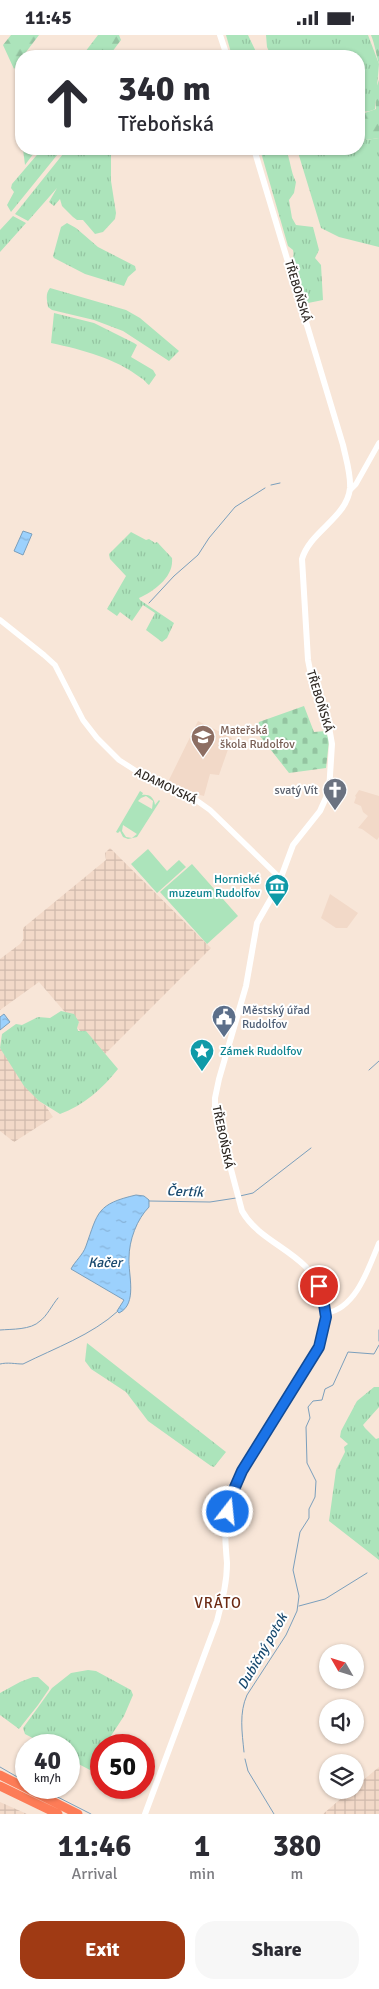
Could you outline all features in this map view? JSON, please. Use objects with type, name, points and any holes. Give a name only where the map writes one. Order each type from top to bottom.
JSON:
[{"type":"highway","points":[[0,1775],[78,1814]]},
{"type":"highway","points":[[0,1786],[58,1814]]},
{"type":"main road","points":[[220,35],[224,50]]},
{"type":"main road","name":"TŘEBOŇSKÁ","points":[[256,155],[341,437],[350,490],[345,504],[312,539],[302,559],[308,659],[329,727],[332,745],[330,785],[325,801],[316,816],[293,845],[278,888],[255,929],[246,986],[214,1099],[217,1121],[236,1195],[246,1218],[251,1225],[309,1271],[322,1292],[326,1313]]},
{"type":"main road","points":[[145,1814],[217,1621],[225,1588],[225,1530],[232,1494],[251,1455],[317,1352],[323,1335],[326,1313]]},
{"type":"street","points":[[350,490],[356,484],[379,443]]},
{"type":"street","name":"ADAMOVSKÁ","points":[[0,621],[55,665],[83,720],[97,738],[119,760],[147,778],[194,799],[210,809],[281,879]]},
{"type":"street","points":[[326,1313],[339,1309],[349,1301],[365,1275],[379,1243]]},
{"type":"shaded area","name":"Mateřská škola Rudolfov","points":[[198,721],[232,738],[219,775],[210,774],[204,796],[167,784]]},
{"type":"shaded area","points":[[359,790],[379,796],[379,837],[377,840],[358,828],[368,816],[363,812],[361,806],[354,803],[355,796]]},
{"type":"shaded area","points":[[110,848],[211,948],[105,1054],[86,1032],[81,1032],[77,1027],[79,1022],[64,1011],[39,982],[0,1010],[0,959],[23,940],[23,928],[106,860],[105,853]]},
{"type":"shaded area","points":[[330,894],[358,913],[347,928],[336,928],[321,918]]},
{"type":"shaded area","points":[[0,1048],[53,1117],[14,1142],[0,1131]]},
{"type":"shaded area","points":[[379,1767],[379,1814],[323,1814],[340,1799],[364,1799],[364,1780]]},
{"type":"shaded area","points":[[0,1802],[27,1814],[0,1814]]},
{"type":"green space","points":[[11,35],[39,35],[28,50],[15,50],[14,69],[3,45]]},
{"type":"green space","points":[[98,35],[119,35],[121,40],[114,50],[87,50]]},
{"type":"green space","points":[[226,35],[248,35],[255,50],[230,50]]},
{"type":"green space","points":[[266,35],[368,35],[379,64],[375,109],[365,111],[365,50],[268,50]]},
{"type":"green space","points":[[371,35],[379,35],[379,64],[374,42]]},
{"type":"green space","points":[[379,80],[379,138],[365,140],[365,113],[376,109],[375,91]]},
{"type":"green space","points":[[379,138],[379,247],[339,237],[321,228],[299,155],[365,155],[365,140]]},
{"type":"green space","points":[[24,155],[32,155],[25,165]]},
{"type":"green space","points":[[37,155],[57,155],[11,212],[7,205],[14,192],[11,188],[12,184]]},
{"type":"green space","points":[[62,155],[111,155],[111,181],[116,213],[115,219],[103,232],[95,234],[83,220],[77,220],[62,206],[60,199],[54,206],[49,202],[57,188],[28,221],[15,214]]},
{"type":"green space","points":[[262,155],[288,155],[296,182],[294,193],[289,200],[292,218],[296,225],[313,227],[319,250],[315,258],[321,265],[323,300],[308,303],[305,301],[294,267],[293,250],[288,246]]},
{"type":"green space","points":[[13,216],[26,223],[0,252],[0,230]]},
{"type":"green space","points":[[67,223],[76,228],[98,247],[135,266],[136,270],[128,277],[124,286],[85,274],[54,258],[61,227]]},
{"type":"green space","points":[[50,288],[126,310],[140,318],[179,351],[169,361],[123,331],[94,320],[52,310],[48,307],[47,299],[47,293]]},
{"type":"green space","points":[[54,313],[94,323],[134,343],[137,345],[131,357],[153,370],[156,375],[149,385],[131,371],[110,360],[51,343]]},
{"type":"green space","points":[[131,532],[146,540],[149,539],[155,543],[157,542],[172,558],[170,571],[162,583],[139,598],[174,623],[167,638],[162,642],[146,630],[155,613],[143,605],[132,621],[120,612],[117,616],[107,609],[126,576],[110,559],[109,554]]},
{"type":"green space","points":[[304,706],[314,732],[326,731],[329,741],[326,768],[289,773],[256,731],[259,722]]},
{"type":"green space","points":[[140,791],[143,793],[142,795],[147,795],[152,798],[155,805],[160,801],[137,837],[128,839],[123,837],[120,831],[116,832]],"holes":[[[146,796],[153,801],[152,809],[138,801]],[[123,825],[137,834],[132,838],[126,837],[122,831]]]},
{"type":"green space","points":[[148,849],[167,871],[179,860],[186,867],[157,893],[131,864]]},
{"type":"green space","points":[[192,864],[238,916],[207,944],[160,892]]},
{"type":"green space","points":[[61,1011],[74,1014],[79,1022],[78,1031],[86,1031],[118,1069],[92,1096],[60,1114],[39,1101],[24,1086],[0,1048],[2,1034],[16,1024],[22,1025],[38,1017],[50,1018]]},
{"type":"green space","points":[[87,1343],[226,1452],[214,1467],[148,1421],[126,1392],[91,1369],[85,1361]]},
{"type":"green space","points":[[374,1387],[379,1387],[379,1407],[363,1425],[376,1439],[379,1438],[379,1560],[329,1521],[336,1470],[345,1452],[344,1447],[348,1444],[340,1437],[341,1431],[357,1401]]},
{"type":"green space","points":[[88,1670],[96,1671],[131,1690],[133,1695],[124,1716],[112,1734],[90,1734],[90,1770],[80,1765],[80,1734],[25,1734],[23,1728],[52,1688],[71,1673]]},
{"type":"green space","points":[[33,1677],[38,1677],[49,1689],[19,1729],[0,1715],[0,1693]]},
{"type":"water","points":[[23,531],[32,534],[23,555],[14,551]]},
{"type":"water","points":[[4,1014],[10,1022],[0,1030],[0,1017]]},
{"type":"water","name":"Kačer","points":[[136,1195],[144,1196],[149,1200],[149,1207],[137,1224],[132,1237],[129,1251],[130,1296],[125,1309],[119,1313],[117,1311],[124,1300],[71,1269],[85,1249],[93,1225],[101,1211],[113,1202]]},
{"type":"waterway","points":[[271,485],[280,483]]},
{"type":"waterway","points":[[149,603],[174,576],[198,555],[209,538],[235,507],[265,488]]},
{"type":"waterway","name":"Čertík","points":[[369,1070],[379,1061]]},
{"type":"waterway","name":"Čertík","points":[[240,1196],[253,1193],[311,1148]]},
{"type":"waterway","name":"Čertík","points":[[149,1201],[210,1202],[236,1198]]},
{"type":"waterway","name":"Čertík","points":[[0,1330],[21,1329],[36,1324],[45,1316],[58,1298]]},
{"type":"waterway","points":[[0,1364],[23,1364],[85,1334],[108,1320],[118,1311]]},
{"type":"waterway","name":"Dubičný potok","points":[[379,1330],[379,1341]]},
{"type":"waterway","name":"Dubičný potok","points":[[244,1752],[242,1730],[244,1702],[286,1635],[297,1611],[299,1596],[293,1570],[300,1532],[309,1518],[309,1509],[315,1497],[316,1481],[307,1463],[306,1427],[310,1418],[308,1407],[313,1401],[322,1400],[325,1389],[333,1385],[348,1352],[374,1354],[379,1345]]},
{"type":"waterway","points":[[299,1606],[325,1599],[367,1573]]},
{"type":"waterway","name":"Dubičný potok","points":[[245,1759],[248,1771],[274,1814]]},
{"type":"waterway","points":[[0,1767],[15,1776]]},
{"type":"waterway","points":[[62,1799],[91,1814]]},
{"type":"place","name":"Mateřská škola Rudolfov","points":[[203,758]]},
{"type":"place","name":"svatý Vít","points":[[335,811]]},
{"type":"place","name":"Hornické muzeum Rudolfov","points":[[277,907]]},
{"type":"place","name":"Městský úřad Rudolfov","points":[[224,1038]]},
{"type":"place","name":"Zámek Rudolfov","points":[[202,1072]]},
{"type":"district","name":"VRÁTO","points":[[218,1603]]},
{"type":"route","points":[[228,1512],[232,1494],[242,1471],[319,1347],[326,1317],[326,1310],[319,1286]]}]
